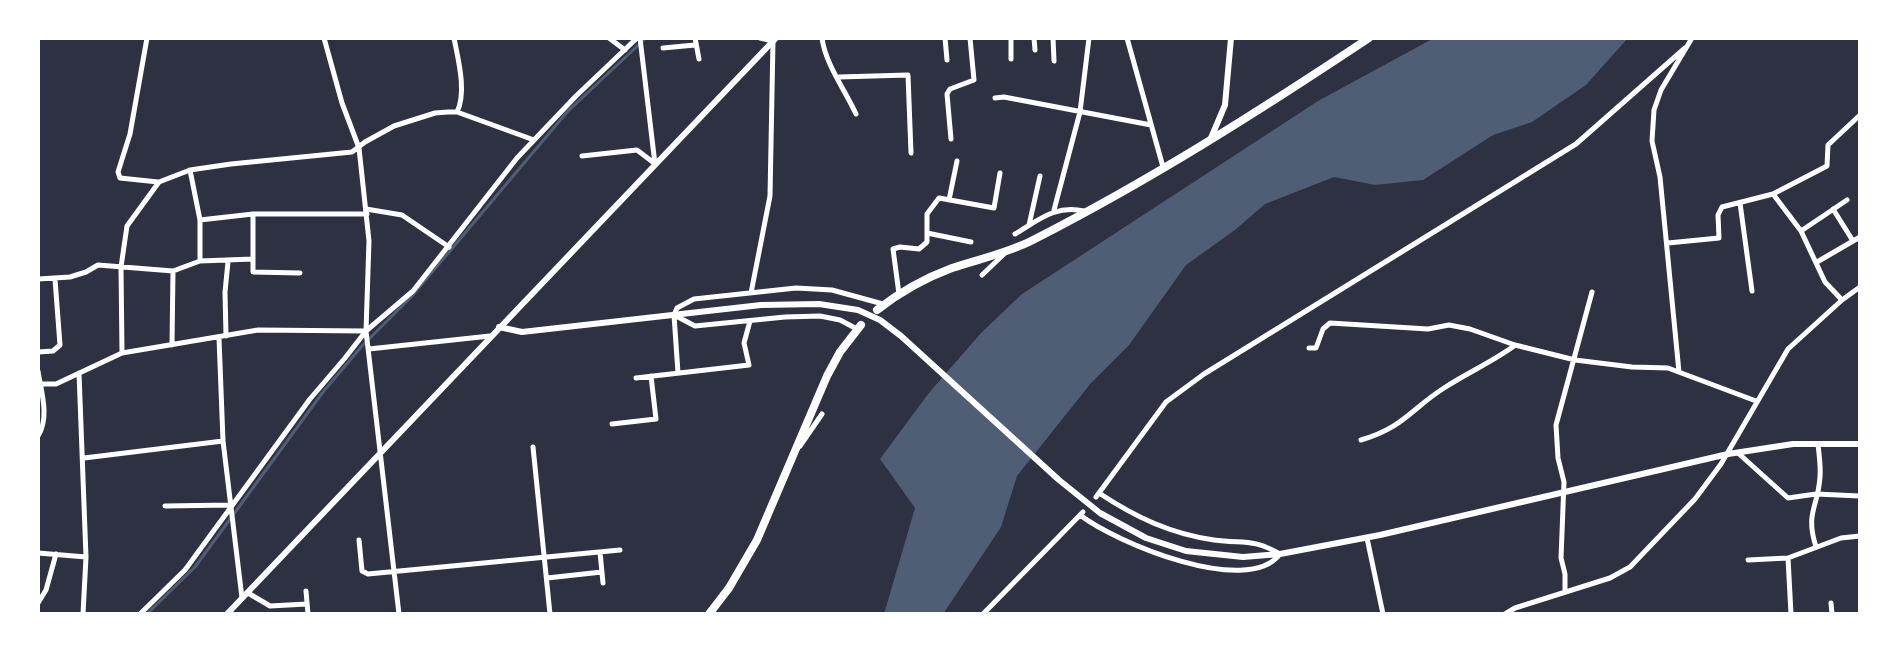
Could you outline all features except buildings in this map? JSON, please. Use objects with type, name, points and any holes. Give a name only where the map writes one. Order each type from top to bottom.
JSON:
[{"type":"main road","points":[[881,307],[948,270],[1035,239],[1163,167],[1302,83],[1369,38]]},
{"type":"main road","points":[[709,614],[729,588],[757,540],[827,376],[859,327]]},
{"type":"street","points":[[147,38],[130,134],[118,172],[120,178],[159,182],[190,170],[352,152],[394,126],[435,113],[457,112],[534,140]]},
{"type":"street","points":[[324,38],[342,103],[359,148],[369,241],[366,331],[399,614]]},
{"type":"street","points":[[454,38],[461,105],[457,112]]},
{"type":"street","points":[[609,38],[625,50]]},
{"type":"street","points":[[140,614],[185,570],[310,399],[366,331],[413,291],[534,140],[638,38],[655,164]]},
{"type":"street","points":[[760,38],[775,40]]},
{"type":"street","points":[[822,38],[826,59],[839,77],[856,114]]},
{"type":"street","points":[[945,38],[947,60]]},
{"type":"street","points":[[951,139],[947,94],[950,89],[974,80],[970,38]]},
{"type":"street","points":[[1011,38],[1011,59]]},
{"type":"street","points":[[1034,38],[1035,50]]},
{"type":"street","points":[[1053,38],[1054,61]]},
{"type":"street","points":[[1054,210],[1080,112],[1089,38]]},
{"type":"street","points":[[1127,38],[1163,167]]},
{"type":"street","points":[[1211,138],[1225,105],[1231,38]]},
{"type":"street","points":[[1679,372],[1668,243],[1652,141],[1654,110],[1661,90],[1692,38]]},
{"type":"street","points":[[227,614],[775,40]]},
{"type":"street","points":[[751,293],[770,196],[775,40]]},
{"type":"street","points":[[663,48],[695,42],[699,59]]},
{"type":"street","points":[[1280,554],[1260,543],[1213,540],[1148,522],[1098,495],[1166,402],[1204,374],[1576,144],[1685,48]]},
{"type":"street","points":[[839,77],[908,75],[911,153]]},
{"type":"street","points":[[995,98],[1004,97],[1151,125]]},
{"type":"street","points":[[1668,243],[1719,238],[1718,215],[1722,207],[1773,194],[1827,166],[1828,145],[1860,115]]},
{"type":"street","points":[[582,156],[637,150],[655,164]]},
{"type":"street","points":[[949,200],[957,161]]},
{"type":"street","points":[[190,170],[200,220],[200,261]]},
{"type":"street","points":[[899,295],[893,249],[919,249],[927,242],[927,214],[939,198],[994,208],[1000,173]]},
{"type":"street","points":[[1029,226],[1040,176]]},
{"type":"street","points":[[122,353],[121,267],[127,226],[159,182]]},
{"type":"street","points":[[1773,194],[1801,231],[1825,282],[1842,300]]},
{"type":"street","points":[[1801,231],[1847,200]]},
{"type":"street","points":[[1740,203],[1752,291]]},
{"type":"street","points":[[1833,209],[1853,241]]},
{"type":"street","points":[[1015,234],[1054,210],[1085,211]]},
{"type":"street","points":[[200,220],[253,214],[367,211],[402,215],[449,247]]},
{"type":"street","points":[[253,214],[253,272],[300,273]]},
{"type":"street","points":[[927,233],[971,242]]},
{"type":"street","points":[[1817,262],[1860,237]]},
{"type":"street","points":[[982,275],[1011,248]]},
{"type":"street","points":[[38,279],[55,279],[86,272],[98,265],[173,271],[200,261],[253,259]]},
{"type":"street","points":[[228,262],[223,337],[223,441],[230,508],[245,595]]},
{"type":"street","points":[[172,345],[173,271]]},
{"type":"street","points":[[38,352],[53,351],[60,345],[55,279]]},
{"type":"street","points":[[1505,614],[1515,608],[1610,578],[1630,567],[1695,499],[1728,454],[1788,349],[1860,287]]},
{"type":"street","points":[[678,373],[674,315],[677,308],[694,299],[796,288],[832,290],[881,307]]},
{"type":"street","points":[[1565,592],[1561,558],[1564,482],[1558,458],[1556,425],[1592,292]]},
{"type":"street","points":[[499,327],[522,332],[761,305],[829,305],[858,310],[880,320],[901,336],[1059,480],[1100,513],[1146,538],[1186,551],[1243,557],[1280,554],[1367,538],[1728,454],[1793,444],[1860,444]]},
{"type":"street","points":[[674,315],[695,326],[820,316],[859,327]]},
{"type":"street","points":[[636,378],[749,365],[744,343],[750,321]]},
{"type":"street","points":[[1309,348],[1316,348],[1323,329],[1330,323],[1428,329],[1449,325],[1575,360],[1632,367],[1653,366],[1679,372],[1756,401]]},
{"type":"street","points":[[39,384],[56,384],[122,353],[258,330],[366,331]]},
{"type":"street","points":[[369,349],[490,336]]},
{"type":"street","points":[[1361,440],[1380,434],[1409,418],[1443,388],[1485,366],[1515,345]]},
{"type":"street","points":[[38,371],[44,410],[42,430],[38,436]]},
{"type":"street","points":[[79,373],[86,557],[83,614]]},
{"type":"street","points":[[612,424],[656,419],[651,376]]},
{"type":"street","points":[[790,460],[822,414]]},
{"type":"street","points":[[84,458],[223,441]]},
{"type":"street","points":[[1816,547],[1810,516],[1820,480],[1818,444]]},
{"type":"street","points":[[533,447],[550,614]]},
{"type":"street","points":[[1738,453],[1788,498],[1816,494],[1860,496]]},
{"type":"street","points":[[165,506],[230,508]]},
{"type":"street","points":[[983,614],[1081,514],[1136,546],[1208,568],[1260,569],[1280,554]]},
{"type":"street","points":[[1748,560],[1788,558],[1841,538],[1860,536]]},
{"type":"street","points":[[1367,538],[1383,614]]},
{"type":"street","points":[[359,540],[364,573],[620,550]]},
{"type":"street","points":[[600,552],[603,583]]},
{"type":"street","points":[[38,553],[86,557]]},
{"type":"street","points":[[38,603],[46,590],[56,554]]},
{"type":"street","points":[[1788,558],[1791,614]]},
{"type":"street","points":[[547,578],[602,572]]},
{"type":"street","points":[[306,591],[308,614]]},
{"type":"street","points":[[245,595],[270,606],[307,604]]},
{"type":"street","points":[[1831,603],[1832,614]]},
{"type":"water","points":[[1434,38],[1628,38],[1586,85],[1532,122],[1493,135],[1423,180],[1375,185],[1334,177],[1265,204],[1186,265],[1129,345],[1091,383],[1017,476],[1001,527],[943,614],[884,614],[915,508],[880,459],[928,394],[981,333],[1022,294],[1318,101]]},
{"type":"waterway","points":[[147,614],[195,567],[323,392],[362,346],[411,297],[568,111],[646,38]]}]
